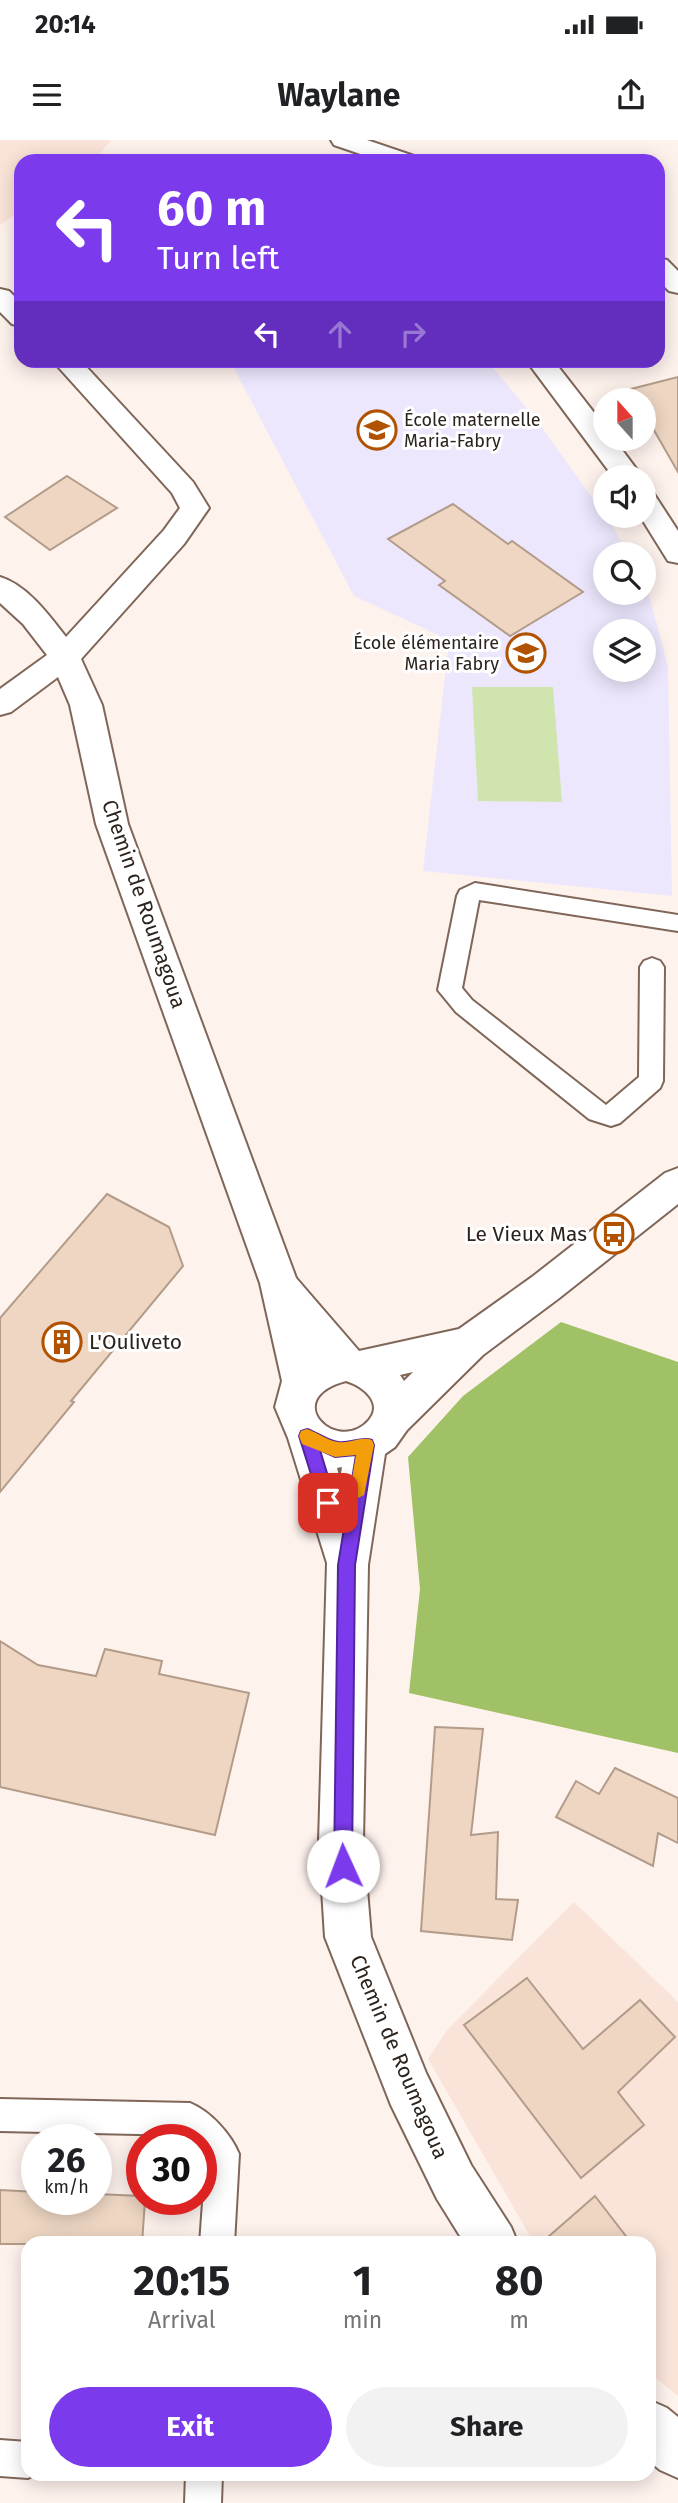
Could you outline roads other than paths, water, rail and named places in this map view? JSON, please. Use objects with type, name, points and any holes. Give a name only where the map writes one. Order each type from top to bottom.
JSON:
[{"type":"street","points":[[343,140],[384,154]]},
{"type":"street","points":[[665,273],[678,285]]},
{"type":"street","points":[[0,298],[14,311]]},
{"type":"street","points":[[0,704],[65,657],[174,537],[195,508],[183,488],[72,368]]},
{"type":"street","points":[[545,368],[619,465]]},
{"type":"street","points":[[656,519],[678,554]]},
{"type":"street","name":"Chemin de Roumagoua","points":[[0,587],[34,617],[65,657],[86,705],[112,824],[279,1283],[302,1383]]},
{"type":"street","points":[[470,1343],[354,1366],[329,1366],[314,1373],[302,1383],[296,1396],[294,1410],[298,1424],[307,1436],[335,1449],[351,1450],[379,1431],[470,1343],[545,1288],[678,1183]]},
{"type":"street","name":"Chemin de Roumagoua","points":[[279,1283],[354,1366]]},
{"type":"street","points":[[354,1366],[374,1373],[391,1393],[394,1406],[379,1431]]},
{"type":"street","name":"Chemin de Roumagoua","points":[[379,1431],[347,1565],[341,1842],[348,1937],[408,2088],[454,2182],[489,2236]]},
{"type":"street","name":"Chemin de Roumagoua","points":[[307,1436],[347,1565]]},
{"type":"street","points":[[656,2432],[678,2452]]},
{"type":"lane","points":[[652,967],[651,1082],[611,1116],[598,1112],[464,1006],[450,990],[468,895],[475,891],[678,923]]},
{"type":"lane","points":[[0,2115],[190,2119],[223,2154],[218,2236]]},
{"type":"lane","points":[[0,2458],[21,2460]]},
{"type":"lane","points":[[203,2503],[204,2481]]},
{"type":"place","name":"École maternelle Maria-Fabry","points":[[377,430]]},
{"type":"place","name":"École élémentaire Maria Fabry","points":[[526,653]]},
{"type":"place","name":"Le Vieux Mas","points":[[614,1234]]},
{"type":"place","name":"L'Ouliveto","points":[[62,1342]]}]
